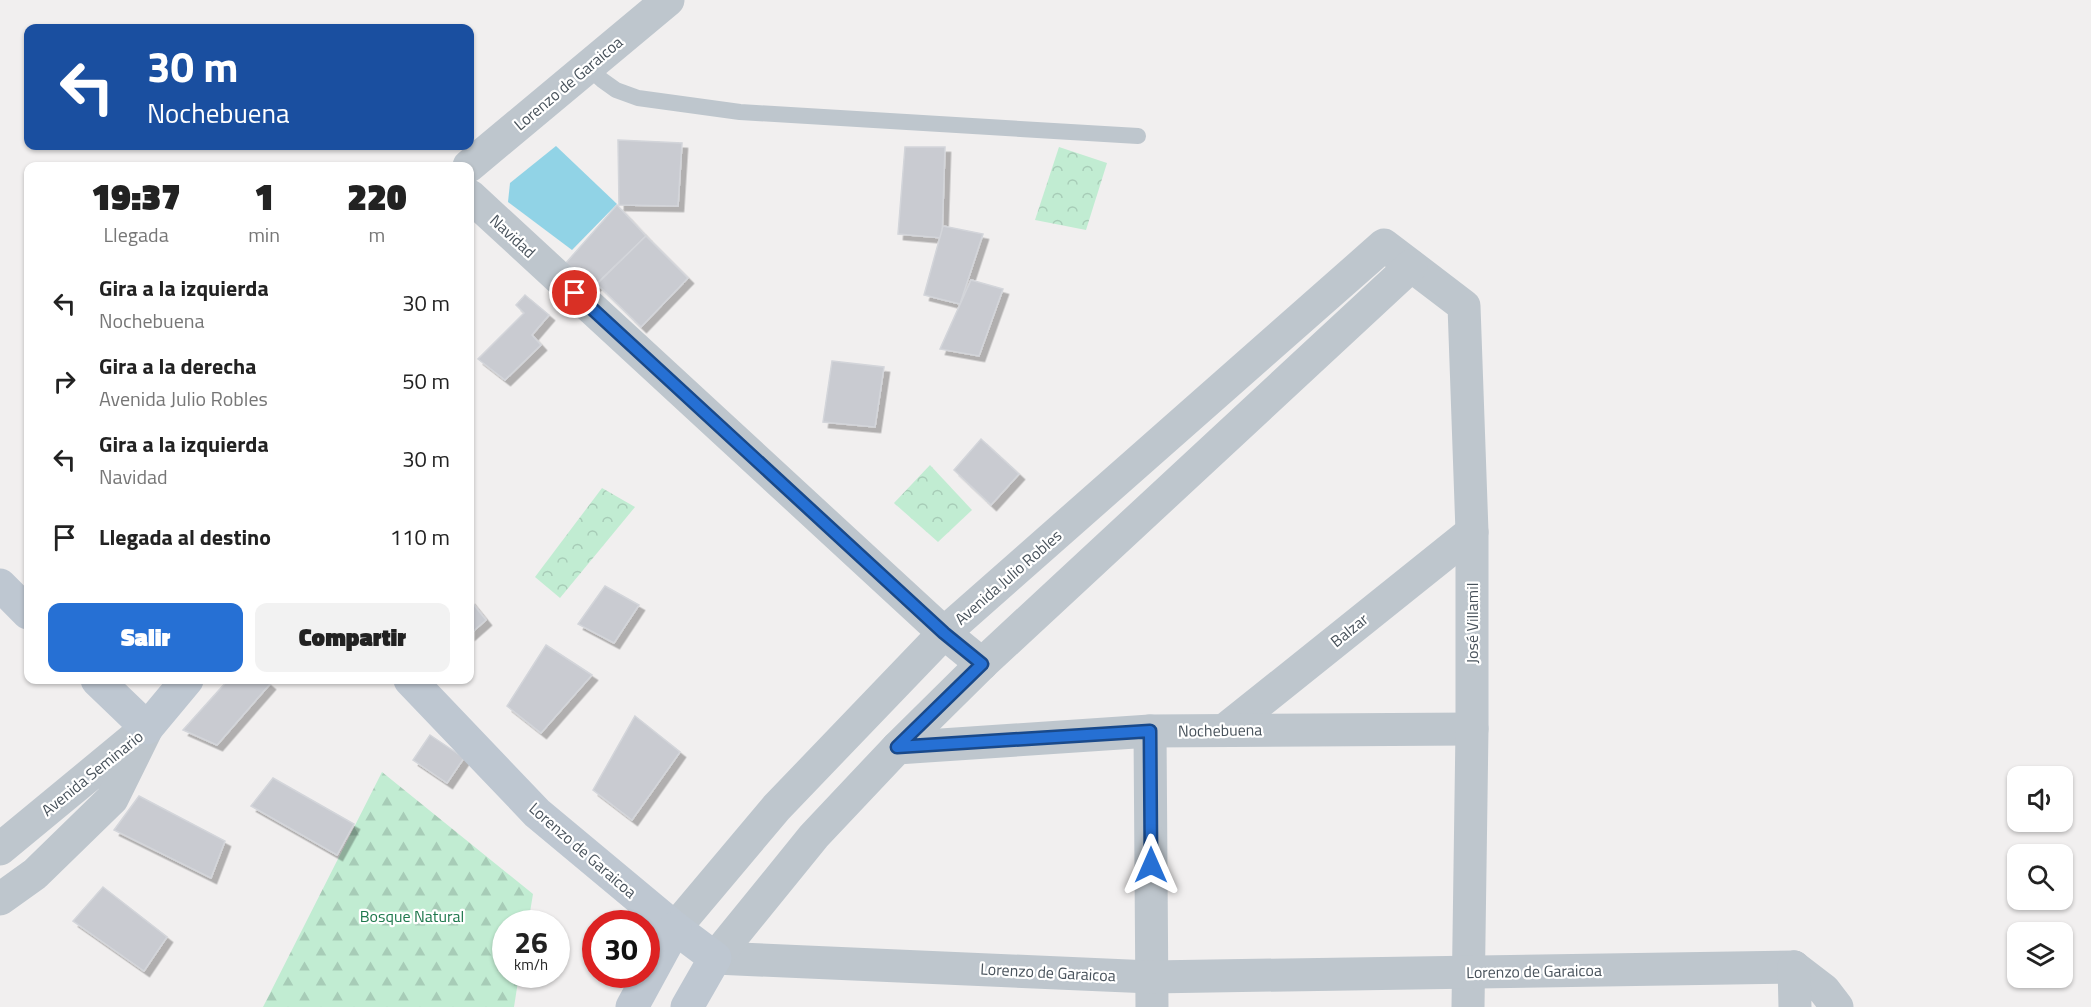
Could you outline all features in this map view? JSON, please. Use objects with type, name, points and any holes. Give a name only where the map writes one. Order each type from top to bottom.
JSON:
[{"type":"main road","points":[[0,585],[24,609]]},
{"type":"main road","points":[[101,684],[147,728],[184,684]]},
{"type":"main road","name":"Lorenzo de Garaicoa","points":[[414,684],[537,813],[675,928],[715,958]]},
{"type":"main road","name":"Avenida Julio Robles","points":[[632,1007],[675,928]]},
{"type":"main road","points":[[687,1007],[715,958]]},
{"type":"street","name":"Lorenzo de Garaicoa","points":[[474,162],[668,0]]},
{"type":"street","name":"Navidad","points":[[474,200],[944,633],[982,664]]},
{"type":"street","name":"Avenida Julio Robles","points":[[675,928],[776,808],[944,633],[1384,245],[1411,266]]},
{"type":"street","name":"José Villamil","points":[[1411,266],[1464,306],[1472,532],[1468,1007]]},
{"type":"street","points":[[715,958],[814,836],[897,747],[982,664],[1411,266]]},
{"type":"street","name":"Balzar","points":[[1226,729],[1472,532]]},
{"type":"street","name":"Avenida Seminario","points":[[0,849],[147,728]]},
{"type":"street","name":"Avenida Seminario","points":[[0,899],[35,874],[112,799],[147,728]]},
{"type":"street","name":"Nochebuena","points":[[897,747],[1150,731],[1472,729]]},
{"type":"street","points":[[1150,731],[1152,992]]},
{"type":"street","name":"Lorenzo de Garaicoa","points":[[715,958],[1152,992],[1468,972],[1794,967]]},
{"type":"street","points":[[1794,967],[1795,1007]]},
{"type":"street","points":[[1794,967],[1824,990],[1837,1007]]},
{"type":"lane","points":[[588,67],[616,90],[638,99],[740,112],[1138,136]]},
{"type":"green space","points":[[1059,147],[1107,163],[1086,230],[1035,220]]},
{"type":"green space","points":[[930,465],[972,510],[938,542],[894,503]]},
{"type":"green space","points":[[602,488],[635,507],[560,598],[535,577]]},
{"type":"green space","name":"Bosque Natural","points":[[382,772],[533,894],[530,910],[492,910],[492,988],[517,988],[514,1007],[263,1007]]},
{"type":"water","points":[[556,146],[617,204],[572,250],[508,202],[510,183]]},
{"type":"building","points":[[618,140],[682,143],[678,206],[619,205]]},
{"type":"building","points":[[905,147],[945,147],[942,238],[898,234]]},
{"type":"building","points":[[617,205],[646,236],[592,288],[565,264]]},
{"type":"building","points":[[943,226],[983,234],[960,304],[924,295]]},
{"type":"building","points":[[646,236],[688,278],[641,327],[597,284]]},
{"type":"building","points":[[971,280],[1003,289],[979,356],[940,349]]},
{"type":"building","points":[[525,295],[549,315],[532,335],[541,345],[505,380],[478,359],[524,313],[516,305]]},
{"type":"building","points":[[832,361],[884,367],[875,427],[823,422]]},
{"type":"building","points":[[981,439],[1019,474],[991,505],[954,470]]},
{"type":"building","points":[[605,586],[639,605],[614,643],[578,624]]},
{"type":"building","points":[[474,605],[486,620],[474,630]]},
{"type":"building","points":[[546,645],[592,675],[541,733],[507,706]]},
{"type":"building","points":[[224,684],[270,684],[217,745],[183,730]]},
{"type":"building","points":[[635,716],[680,752],[632,820],[593,790]]},
{"type":"building","points":[[430,735],[464,758],[447,783],[413,760]]},
{"type":"building","points":[[273,778],[354,824],[337,855],[251,806]]},
{"type":"building","points":[[139,796],[225,841],[211,878],[114,830]]},
{"type":"building","points":[[103,887],[167,937],[144,971],[73,921]]},
{"type":"route","points":[[575,293],[944,633],[982,664],[897,747],[1150,731],[1151,865]]}]
